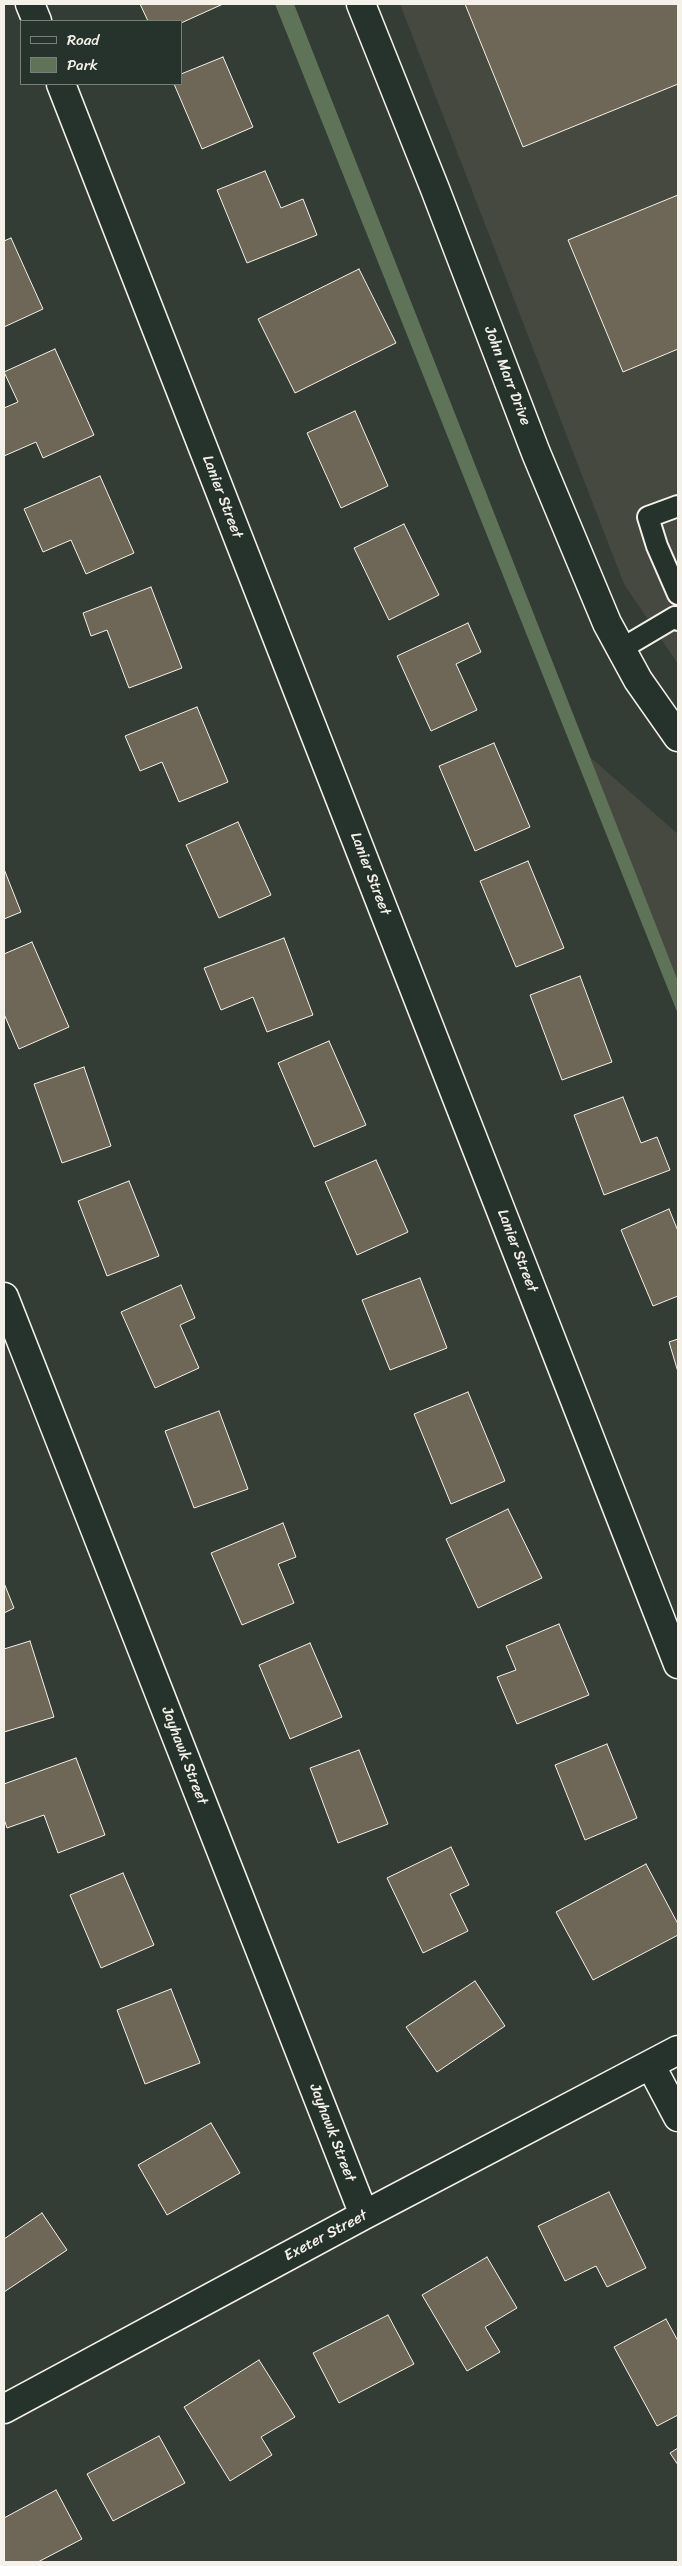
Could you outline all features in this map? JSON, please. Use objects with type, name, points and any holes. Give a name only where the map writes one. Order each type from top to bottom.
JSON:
[{"type":"street","points":[[30,4],[37,20]]},
{"type":"street","name":"John Marr Drive","points":[[361,4],[435,189],[536,453],[607,623],[638,680],[678,737]]},
{"type":"street","name":"Lanier Street","points":[[61,85],[678,1664]]},
{"type":"street","name":"Jayhawk Street","points":[[4,1298],[364,2215]]},
{"type":"street","points":[[678,2050],[651,2066],[678,2117]]},
{"type":"street","name":"Exeter Street","points":[[4,2409],[364,2215],[651,2066]]},
{"type":"lane","points":[[621,649],[677,618],[678,595],[657,546],[648,517],[678,506]]},
{"type":"shaded area","points":[[400,4],[678,4],[678,664],[624,584]]},
{"type":"shaded area","points":[[590,757],[678,834],[678,981],[612,814]]},
{"type":"green space","points":[[275,4],[294,4],[678,981],[678,1014]]},
{"type":"building","points":[[140,4],[223,4],[182,23],[182,20],[148,20]]},
{"type":"building","points":[[465,4],[678,4],[678,84],[523,147]]},
{"type":"building","points":[[223,57],[253,127],[202,149],[174,85],[182,85],[182,74]]},
{"type":"building","points":[[265,171],[281,208],[303,199],[317,235],[247,263],[217,190]]},
{"type":"building","points":[[678,195],[678,349],[623,372],[568,240]]},
{"type":"building","points":[[11,238],[43,309],[4,327],[4,241]]},
{"type":"building","points":[[359,269],[396,343],[295,393],[258,319]]},
{"type":"building","points":[[55,349],[94,435],[43,458],[36,442],[4,456],[4,408],[18,402],[4,372]]},
{"type":"building","points":[[355,411],[388,486],[341,508],[307,433]]},
{"type":"building","points":[[100,476],[134,553],[86,574],[71,540],[43,552],[24,509]]},
{"type":"building","points":[[404,524],[439,595],[389,620],[354,548]]},
{"type":"building","points":[[151,587],[182,668],[129,688],[107,630],[91,636],[83,613]]},
{"type":"building","points":[[468,623],[481,652],[456,664],[477,710],[431,731],[397,656]]},
{"type":"building","points":[[197,707],[228,782],[179,802],[162,762],[140,771],[125,736]]},
{"type":"building","points":[[494,743],[530,827],[475,851],[439,766]]},
{"type":"building","points":[[238,822],[271,895],[219,918],[186,845]]},
{"type":"building","points":[[528,861],[564,948],[516,967],[480,881]]},
{"type":"building","points":[[4,869],[21,912],[4,919]]},
{"type":"building","points":[[284,938],[313,1015],[267,1032],[253,997],[221,1010],[204,968]]},
{"type":"building","points":[[32,942],[69,1027],[19,1049],[4,1014],[4,954]]},
{"type":"building","points":[[580,976],[612,1062],[562,1080],[530,995]]},
{"type":"building","points":[[329,1041],[366,1125],[314,1147],[278,1063]]},
{"type":"building","points":[[84,1067],[111,1146],[62,1163],[34,1084]]},
{"type":"building","points":[[623,1097],[641,1143],[657,1137],[670,1170],[604,1195],[574,1115]]},
{"type":"building","points":[[376,1160],[408,1232],[357,1255],[325,1182]]},
{"type":"building","points":[[129,1181],[159,1256],[107,1276],[78,1201]]},
{"type":"building","points":[[669,1209],[678,1231],[678,1296],[653,1306],[621,1230]]},
{"type":"building","points":[[420,1278],[447,1348],[390,1370],[362,1300]]},
{"type":"building","points":[[181,1285],[195,1318],[180,1325],[199,1368],[155,1388],[121,1312]]},
{"type":"building","points":[[678,1339],[678,1372],[669,1342]]},
{"type":"building","points":[[468,1392],[505,1481],[451,1504],[414,1414]]},
{"type":"building","points":[[219,1411],[248,1489],[194,1508],[165,1431]]},
{"type":"building","points":[[508,1509],[542,1578],[478,1608],[446,1539]]},
{"type":"building","points":[[283,1523],[296,1557],[278,1564],[294,1603],[242,1625],[211,1553]]},
{"type":"building","points":[[4,1583],[14,1608],[4,1613]]},
{"type":"building","points":[[559,1624],[589,1695],[517,1724],[497,1677],[516,1670],[506,1646]]},
{"type":"building","points":[[30,1641],[54,1717],[4,1732],[4,1649]]},
{"type":"building","points":[[310,1643],[342,1717],[290,1739],[259,1665]]},
{"type":"building","points":[[607,1744],[637,1818],[585,1840],[555,1765]]},
{"type":"building","points":[[359,1750],[388,1824],[338,1843],[310,1768]]},
{"type":"building","points":[[76,1758],[105,1835],[58,1853],[44,1815],[7,1828],[4,1819],[4,1784]]},
{"type":"building","points":[[451,1847],[469,1885],[450,1894],[468,1931],[423,1953],[387,1878]]},
{"type":"building","points":[[646,1864],[678,1924],[678,1935],[593,1980],[556,1912]]},
{"type":"building","points":[[123,1873],[154,1945],[101,1968],[70,1895]]},
{"type":"building","points":[[475,1981],[505,2026],[437,2072],[406,2027]]},
{"type":"building","points":[[171,1989],[200,2063],[145,2084],[117,2010]]},
{"type":"building","points":[[211,2123],[240,2173],[167,2215],[138,2165]]},
{"type":"building","points":[[609,2192],[646,2268],[607,2287],[596,2266],[565,2281],[538,2226]]},
{"type":"building","points":[[42,2213],[67,2250],[4,2292],[4,2239]]},
{"type":"building","points":[[487,2257],[517,2308],[485,2327],[500,2352],[467,2371],[422,2295]]},
{"type":"building","points":[[388,2315],[414,2364],[339,2403],[313,2353]]},
{"type":"building","points":[[666,2319],[678,2341],[678,2415],[657,2426],[614,2347]]},
{"type":"building","points":[[259,2360],[295,2417],[261,2437],[272,2455],[230,2481],[184,2407]]},
{"type":"building","points":[[159,2436],[185,2483],[113,2521],[87,2474]]},
{"type":"building","points":[[678,2448],[678,2465],[670,2453]]},
{"type":"building","points":[[56,2490],[82,2539],[38,2562],[4,2562],[4,2518]]}]
